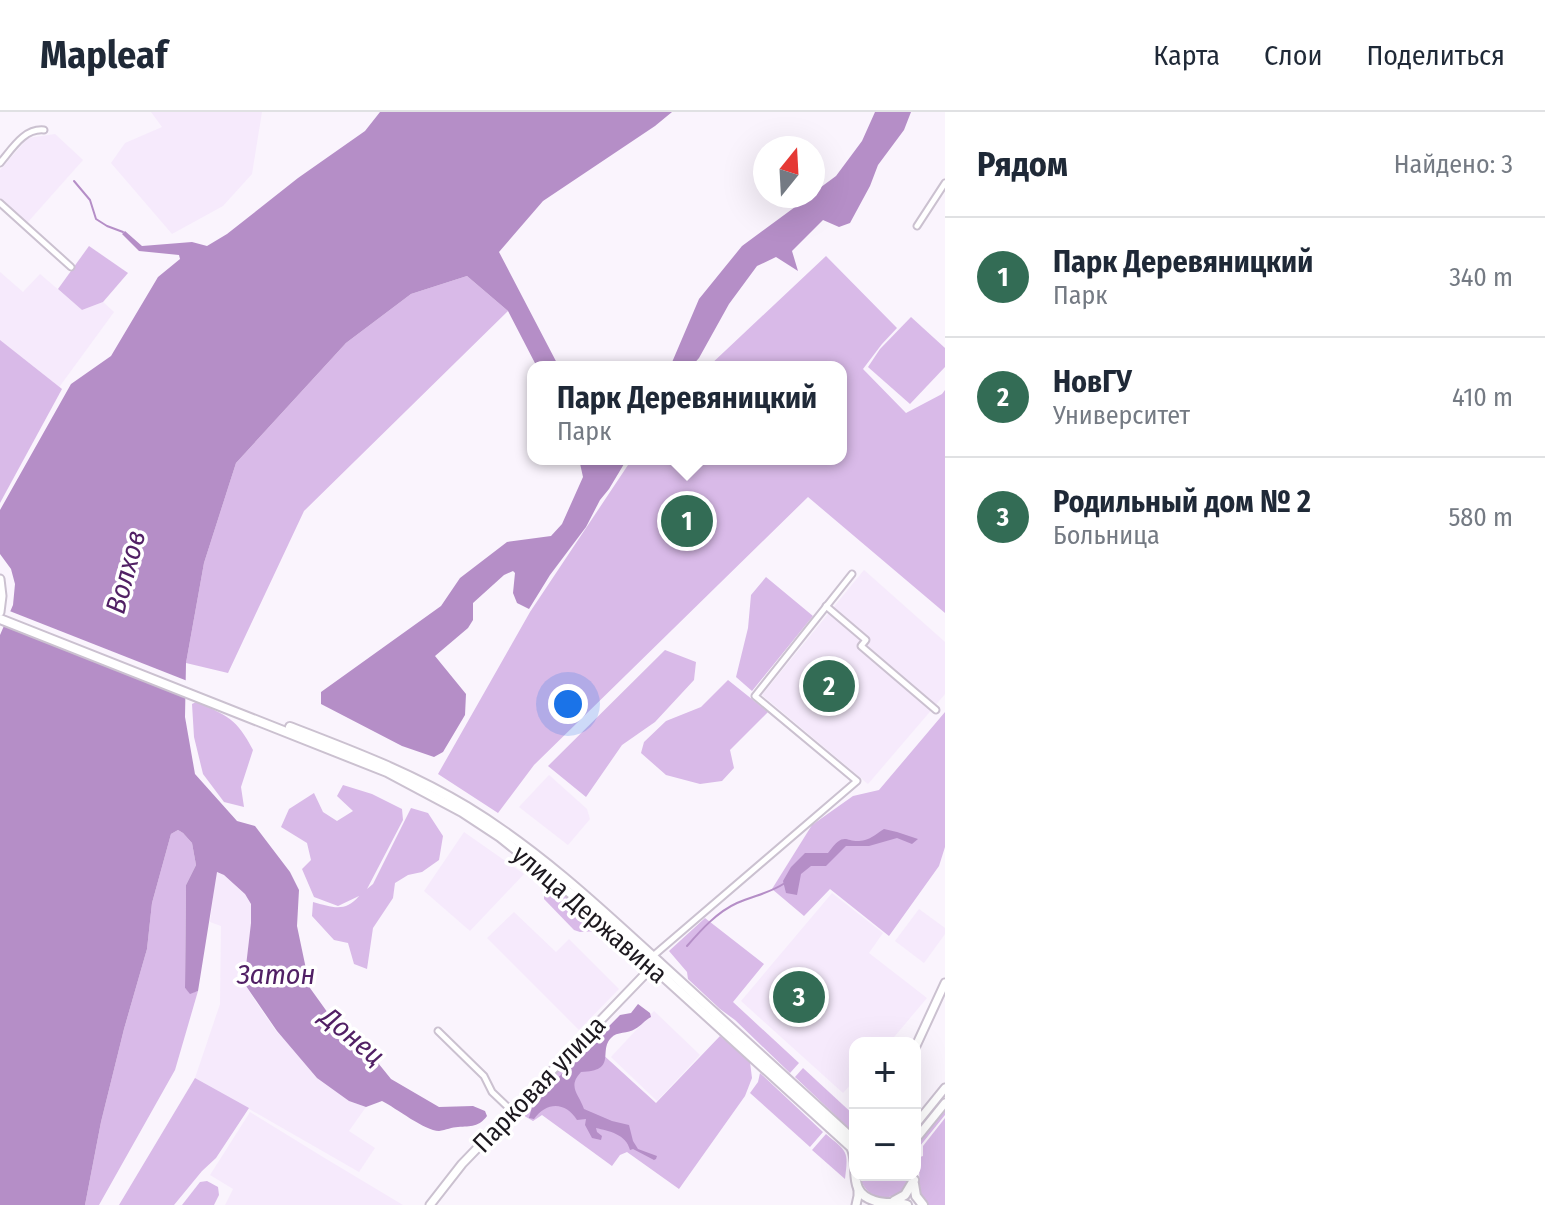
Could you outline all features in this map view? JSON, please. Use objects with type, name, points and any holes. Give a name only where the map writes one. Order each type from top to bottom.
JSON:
[{"type":"main road","name":"улица Державина","points":[[0,615],[271,722],[387,772],[450,804],[522,853],[612,924],[849,1136]]},
{"type":"main road","name":"улица Державина","points":[[653,961],[849,1145]]},
{"type":"main road","points":[[886,1203],[905,1195],[912,1181]]},
{"type":"main road","points":[[914,1181],[916,1196],[923,1205]]},
{"type":"main road","points":[[856,1182],[866,1197],[907,1205]]},
{"type":"street","points":[[0,163],[23,137],[37,129],[44,130]]},
{"type":"street","points":[[917,226],[945,183]]},
{"type":"street","points":[[0,203],[71,267]]},
{"type":"street","points":[[653,961],[857,781],[755,696],[852,574]]},
{"type":"street","points":[[0,579],[0,615]]},
{"type":"street","points":[[826,606],[866,640],[861,646],[936,710]]},
{"type":"street","name":"Парковая улица","points":[[430,1205],[462,1164],[653,961]]},
{"type":"street","points":[[920,1037],[945,983]]},
{"type":"street","points":[[438,1031],[484,1076],[492,1092],[512,1111]]},
{"type":"street","points":[[921,1118],[945,1088]]},
{"type":"street","points":[[921,1133],[945,1103]]},
{"type":"street","points":[[856,1182],[856,1205]]},
{"type":"street","points":[[867,1205],[886,1203]]},
{"type":"shaded area","points":[[151,112],[262,112],[252,174],[223,206],[172,234],[111,163],[125,143],[162,127]]},
{"type":"shaded area","points":[[55,134],[83,160],[27,223],[0,199],[0,170],[28,138]]},
{"type":"shaded area","points":[[89,246],[128,273],[103,302],[82,310],[58,289]]},
{"type":"shaded area","points":[[826,256],[897,328],[863,369],[906,413],[945,390],[945,613],[808,497],[534,765],[498,813],[438,774],[530,612],[628,465],[847,465],[847,361],[714,361]]},
{"type":"shaded area","points":[[0,272],[23,292],[40,274],[82,310],[103,302],[114,312],[0,468]]},
{"type":"shaded area","points":[[467,276],[508,311],[304,511],[228,673],[186,663],[204,563],[236,463],[346,343],[411,294]]},
{"type":"shaded area","points":[[911,317],[945,348],[945,367],[910,404],[868,367],[880,349]]},
{"type":"shaded area","points":[[0,340],[62,389],[0,503]]},
{"type":"shaded area","points":[[864,570],[945,642],[945,694],[868,784],[762,695]]},
{"type":"shaded area","points":[[766,577],[813,616],[752,691],[736,677],[748,628],[751,595]]},
{"type":"shaded area","points":[[665,650],[696,662],[694,680],[655,722],[622,745],[586,797],[548,766]]},
{"type":"shaded area","points":[[728,680],[768,712],[730,750],[734,768],[722,781],[700,784],[666,775],[641,753],[644,742],[666,721],[701,707]]},
{"type":"shaded area","points":[[196,702],[230,719],[242,731],[253,750],[241,787],[244,807],[224,802],[203,774],[194,737],[192,704]]},
{"type":"shaded area","points":[[945,712],[945,847],[939,866],[889,936],[830,889],[804,916],[772,889],[812,825],[853,796],[879,790]]},
{"type":"shaded area","points":[[549,775],[587,809],[590,819],[568,845],[519,807]]},
{"type":"shaded area","points":[[343,785],[372,794],[402,809],[403,820],[367,889],[373,884],[411,808],[428,813],[443,836],[439,860],[422,872],[408,875],[395,883],[393,898],[373,928],[367,969],[354,964],[348,943],[334,940],[312,916],[313,902],[343,907],[359,896],[338,906],[314,897],[302,869],[311,860],[307,843],[281,827],[289,809],[314,793],[323,812],[337,821],[353,811],[337,796]]},
{"type":"shaded area","points":[[178,830],[192,843],[196,865],[186,885],[185,988],[190,993],[198,991],[175,1070],[99,1205],[85,1205],[101,1122],[147,949],[152,903],[171,834]]},
{"type":"shaded area","points":[[464,832],[524,874],[470,931],[424,891]]},
{"type":"shaded area","points":[[216,872],[224,875],[245,894],[251,904],[244,983],[256,1002],[276,1031],[349,1101],[366,1107],[349,1131],[375,1148],[359,1172],[195,1078],[220,1004],[221,926],[210,922]]},
{"type":"shaded area","points":[[544,875],[593,920],[599,931],[574,930],[544,899]]},
{"type":"shaded area","points":[[832,893],[883,933],[869,953],[927,998],[894,1037],[849,1037],[849,1086],[843,1093],[741,1001]]},
{"type":"shaded area","points":[[919,909],[945,928],[945,934],[924,963],[895,941]]},
{"type":"shaded area","points":[[514,912],[556,952],[569,939],[619,989],[579,1030],[487,938]]},
{"type":"shaded area","points":[[705,918],[764,964],[733,1002],[799,1063],[790,1073],[688,979],[687,972],[669,951]]},
{"type":"shaded area","points":[[654,1011],[700,1055],[657,1101],[611,1057]]},
{"type":"shaded area","points":[[720,1036],[750,1062],[752,1078],[745,1096],[679,1189],[627,1152],[620,1155],[612,1166],[542,1115],[533,1121],[521,1114],[526,1103],[588,1041],[656,1103]]},
{"type":"shaded area","points":[[803,1068],[849,1110],[849,1128],[795,1077]]},
{"type":"shaded area","points":[[760,1073],[823,1132],[810,1147],[750,1093]]},
{"type":"shaded area","points":[[195,1078],[249,1108],[216,1158],[174,1205],[119,1205]]},
{"type":"shaded area","points":[[945,1110],[945,1115],[921,1145],[923,1136]]},
{"type":"shaded area","points":[[250,1112],[403,1205],[225,1205],[233,1189],[210,1175]]},
{"type":"shaded area","points":[[945,1118],[945,1205],[928,1205],[919,1192],[923,1146]]},
{"type":"shaded area","points":[[826,1134],[845,1152],[845,1179],[812,1150]]},
{"type":"shaded area","points":[[207,1181],[218,1187],[219,1195],[214,1205],[182,1205],[200,1182]]},
{"type":"shaded area","points":[[861,1181],[908,1181],[900,1192],[884,1198],[869,1192]]},
{"type":"water","points":[[380,112],[672,112],[543,201],[499,252],[556,361],[534,361],[508,311],[467,276],[411,294],[346,343],[236,463],[204,563],[186,663],[185,717],[195,774],[237,821],[255,826],[290,872],[299,890],[297,926],[310,988],[343,1034],[370,1053],[391,1079],[439,1107],[473,1106],[485,1111],[487,1116],[474,1125],[433,1130],[382,1101],[366,1107],[349,1101],[317,1078],[277,1031],[244,983],[251,904],[245,894],[217,872],[198,991],[190,994],[185,988],[186,885],[196,865],[192,843],[178,830],[171,834],[152,903],[147,949],[101,1122],[85,1205],[0,1205],[0,635],[13,605],[15,584],[11,569],[0,554],[0,510],[71,384],[111,356],[158,277],[180,259],[179,255],[139,251],[122,234],[125,231],[142,246],[192,242],[207,246],[365,131]]},
{"type":"water","points":[[875,112],[911,112],[904,130],[878,165],[850,223],[839,227],[823,220],[792,251],[798,271],[776,257],[757,266],[729,304],[699,358],[696,361],[673,361],[699,299],[742,246],[794,208],[825,208],[825,184],[836,176],[862,141]]},
{"type":"water","points":[[580,465],[623,465],[586,527],[529,609],[517,603],[513,593],[515,573],[504,575],[473,603],[473,620],[468,628],[435,656],[466,694],[465,715],[443,752],[434,757],[402,746],[321,704],[321,692],[441,606],[460,578],[507,542],[551,536],[562,524],[583,477]]},
{"type":"water","points":[[884,829],[918,839],[912,844],[897,838],[869,846],[846,846],[826,866],[811,866],[801,874],[797,895],[786,893],[783,881],[805,853],[828,853],[842,839],[865,840]]},
{"type":"water","points":[[638,1004],[651,1017],[632,1031],[611,1038],[603,1064],[592,1071],[581,1072],[574,1086],[584,1109],[629,1125],[638,1149],[657,1156],[656,1159],[630,1150],[625,1140],[611,1132],[596,1128],[602,1136],[601,1140],[592,1138],[585,1125],[586,1119],[577,1120],[562,1107],[550,1107],[534,1119],[529,1118],[536,1100],[620,1015],[631,1013]]},
{"type":"pier","points":[[7,610],[190,682],[189,699],[1,625]]},
{"type":"waterway","points":[[74,181],[90,200],[96,219],[123,232]]},
{"type":"waterway","name":"Донец","points":[[687,946],[723,911],[785,883]]},
{"type":"place","name":"Парк Деревяницкий","points":[[687,521]]},
{"type":"place","name":"НовГУ","points":[[829,686]]},
{"type":"place","name":"Родильный дом № 2","points":[[799,997]]},
{"type":"water label","name":"Волхов","points":[[125,572]]},
{"type":"water label","name":"Затон","points":[[276,974]]}]
